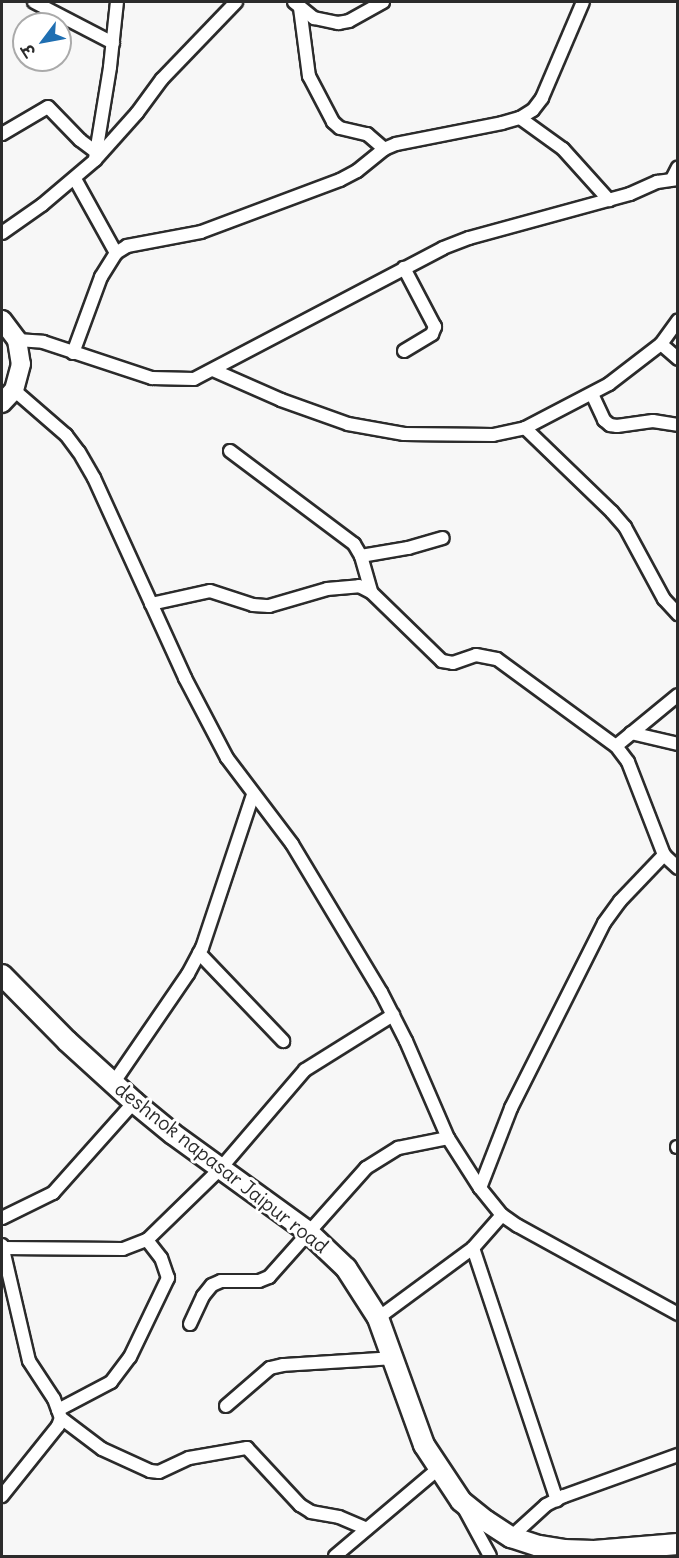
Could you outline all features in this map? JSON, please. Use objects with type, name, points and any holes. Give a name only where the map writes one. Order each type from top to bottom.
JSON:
[{"type":"main road","points":[[2,320],[17,340],[21,364],[19,378],[8,396]]},
{"type":"main road","name":"deshnok napasar Jaipur road","points":[[2,975],[67,1041],[134,1102],[220,1169],[307,1231],[346,1268],[378,1318],[412,1416],[438,1469],[461,1501],[511,1537],[564,1551],[634,1552],[678,1544]]},
{"type":"street","points":[[34,2],[113,43]]},
{"type":"street","points":[[95,156],[113,43],[117,2]]},
{"type":"street","points":[[2,233],[75,179],[137,113],[162,79],[236,2]]},
{"type":"street","points":[[297,5],[314,18],[338,23],[349,21],[383,2]]},
{"type":"street","points":[[73,353],[101,277],[116,253],[127,246],[201,232],[340,180],[357,171],[384,149],[520,118],[533,110],[542,98],[583,2]]},
{"type":"street","points":[[297,5],[309,76],[333,122],[340,129],[367,134],[384,149]]},
{"type":"street","points":[[2,134],[48,107],[95,156]]},
{"type":"street","points":[[520,118],[563,149],[609,200]]},
{"type":"street","points":[[17,340],[43,342],[163,379],[194,379],[404,268],[469,238],[609,200],[676,175]]},
{"type":"street","points":[[75,179],[116,253]]},
{"type":"street","points":[[404,268],[435,327],[432,334],[404,351]]},
{"type":"street","points":[[213,370],[292,404],[348,424],[381,431],[493,435],[525,428],[592,394],[645,358],[661,344],[678,321]]},
{"type":"street","points":[[661,344],[678,359]]},
{"type":"street","points":[[592,394],[604,420],[610,425],[653,421],[678,425]]},
{"type":"street","points":[[8,396],[66,435],[79,452],[184,678],[227,758],[292,844],[393,1015],[448,1138],[480,1188],[502,1215],[678,1314]]},
{"type":"street","points":[[525,428],[625,527],[664,599],[678,614]]},
{"type":"street","points":[[230,451],[342,533],[361,556],[371,592]]},
{"type":"street","points":[[361,556],[408,548],[443,538]]},
{"type":"street","points":[[151,604],[210,591],[253,604],[269,606],[344,586],[359,586],[371,592],[442,661],[453,663],[476,655],[496,659],[616,746],[628,762],[664,855],[678,868]]},
{"type":"street","points":[[616,746],[678,695]]},
{"type":"street","points":[[631,733],[678,744]]},
{"type":"street","points":[[114,1083],[199,953],[253,795]]},
{"type":"street","points":[[480,1188],[511,1108],[603,923],[620,901],[664,855]]},
{"type":"street","points":[[199,953],[283,1041]]},
{"type":"street","points":[[367,1529],[339,1517],[311,1512],[300,1505],[247,1448],[189,1458],[159,1472],[150,1472],[102,1449],[60,1414],[29,1361],[2,1247],[123,1249],[147,1240],[220,1169],[305,1070],[393,1015]]},
{"type":"street","points":[[2,1218],[53,1193],[134,1102]]},
{"type":"street","points":[[190,1324],[203,1296],[212,1285],[221,1281],[259,1281],[269,1276],[366,1168],[398,1148],[448,1138]]},
{"type":"street","points":[[378,1318],[473,1248],[502,1215]]},
{"type":"street","points":[[2,1496],[58,1426],[60,1414],[111,1382],[130,1357],[168,1278],[162,1258],[147,1240]]},
{"type":"street","points":[[473,1248],[557,1500]]},
{"type":"street","points":[[2,1298],[10,1282]]},
{"type":"street","points":[[226,1406],[270,1368],[393,1358]]},
{"type":"street","points":[[511,1537],[546,1505],[678,1455]]},
{"type":"street","points":[[335,1557],[438,1469]]},
{"type":"street","points":[[461,1501],[490,1557]]}]
